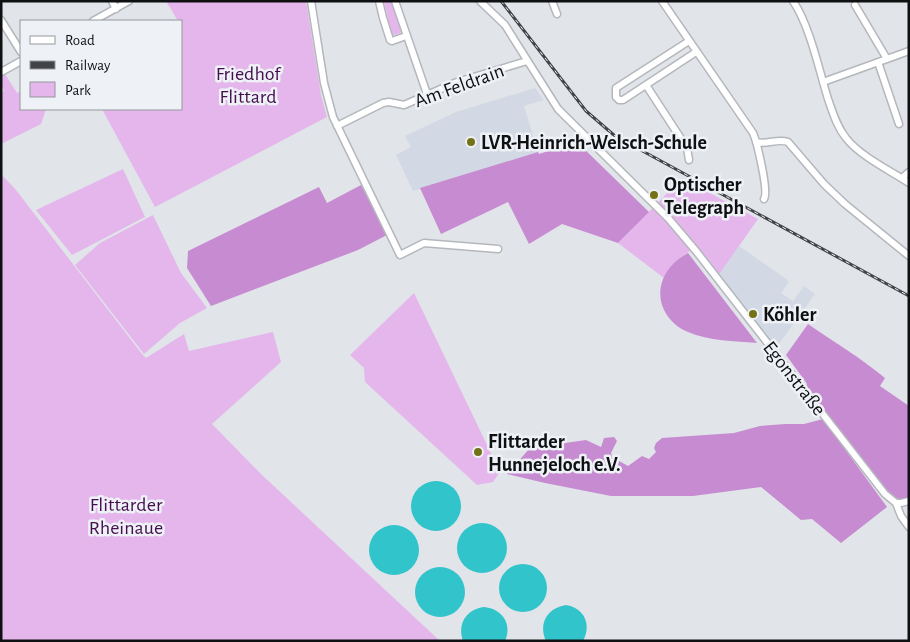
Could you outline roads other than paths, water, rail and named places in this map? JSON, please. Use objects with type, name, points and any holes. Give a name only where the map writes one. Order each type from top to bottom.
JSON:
[{"type":"street","points":[[112,1],[116,8]]},
{"type":"street","points":[[95,20],[129,1]]},
{"type":"street","points":[[311,1],[324,83],[333,117],[400,255],[424,243],[498,250]]},
{"type":"street","points":[[379,1],[382,18],[390,40],[392,42],[406,36]]},
{"type":"street","points":[[395,1],[427,94]]},
{"type":"street","name":"Egonstraße","points":[[480,1],[505,25],[558,109],[668,218],[692,245],[885,494],[896,503],[900,516],[909,527]]},
{"type":"street","points":[[552,1],[557,14]]},
{"type":"street","points":[[662,1],[752,133],[756,142],[756,150],[766,189],[766,197],[764,199]]},
{"type":"street","points":[[793,1],[807,30],[838,125],[845,138],[860,151],[909,183]]},
{"type":"street","points":[[856,5],[887,59]]},
{"type":"street","points":[[1,20],[20,50]]},
{"type":"street","points":[[689,41],[616,88],[616,97],[619,100],[623,100],[696,52]]},
{"type":"street","points":[[823,82],[909,51]]},
{"type":"street","name":"Am Feldrain","points":[[337,126],[383,103],[389,102],[404,105],[457,82],[527,61]]},
{"type":"street","points":[[1,72],[20,62]]},
{"type":"street","points":[[878,62],[899,124]]},
{"type":"street","points":[[646,85],[687,148],[689,160]]},
{"type":"street","points":[[756,142],[762,144],[784,140],[788,142],[824,184],[845,204],[909,256]]},
{"type":"street","points":[[902,178],[909,172]]},
{"type":"street","points":[[896,503],[909,501]]},
{"type":"water","points":[[431,481],[441,481],[454,488],[461,501],[461,511],[454,524],[441,531],[431,531],[422,527],[415,520],[411,511],[411,501],[415,492],[422,485]]},
{"type":"water","points":[[482,523],[500,530],[507,548],[500,566],[482,573],[464,566],[457,548],[464,530]]},
{"type":"water","points":[[389,525],[399,525],[412,532],[419,545],[419,555],[412,568],[399,575],[389,575],[380,571],[373,564],[369,555],[369,545],[373,536],[380,529]]},
{"type":"water","points":[[523,564],[532,566],[540,571],[545,579],[547,588],[545,597],[540,605],[532,610],[523,612],[514,610],[506,605],[501,597],[499,588],[501,579],[506,571],[514,566]]},
{"type":"water","points":[[435,567],[445,567],[458,574],[465,587],[465,597],[458,610],[445,617],[435,617],[426,613],[419,606],[415,597],[415,587],[419,578],[426,571]]},
{"type":"water","points":[[566,605],[578,610],[585,618],[587,629],[583,641],[546,641],[543,629],[546,618],[549,613]]},
{"type":"water","points":[[483,607],[495,610],[504,618],[507,628],[505,641],[463,641],[461,629],[464,619],[472,611]]},
{"type":"railway","points":[[501,1],[586,111],[615,136],[909,296]]},
{"type":"place","name":"LVR-Heinrich-Welsch-Schule","points":[[471,142]]},
{"type":"place","name":"Optischer Telegraph","points":[[654,195]]},
{"type":"place","name":"Köhler","points":[[753,314]]},
{"type":"place","name":"Flittarder Hunnejeloch e.V.","points":[[478,452]]},
{"type":"park label","name":"Friedhof Flittard","points":[[248,84]]},
{"type":"park label","name":"Flittarder Rheinaue","points":[[126,516]]}]
